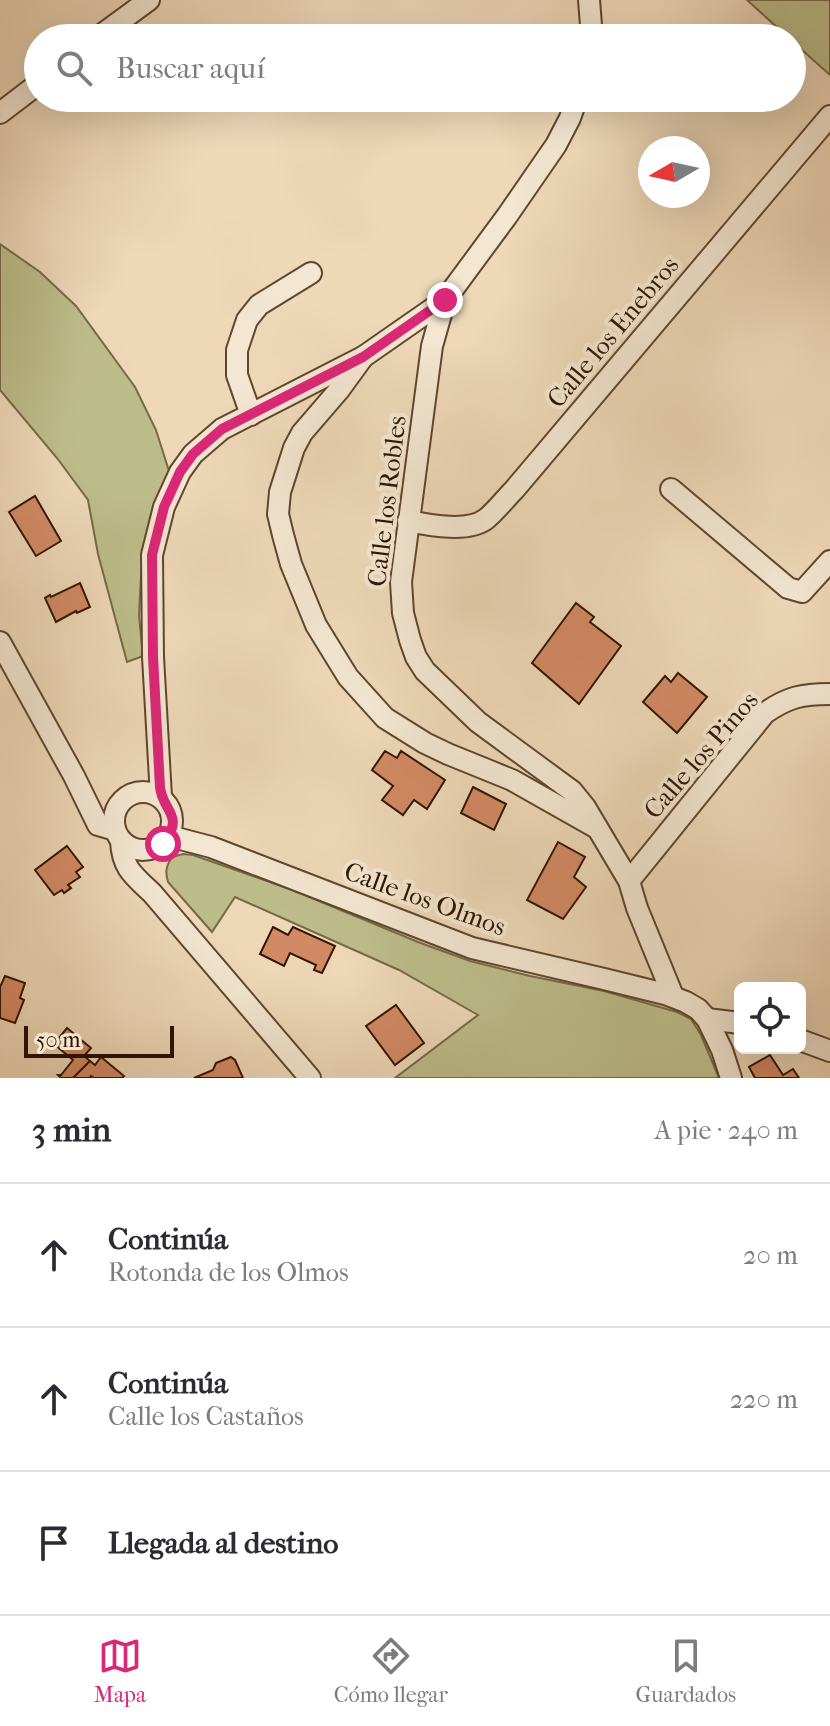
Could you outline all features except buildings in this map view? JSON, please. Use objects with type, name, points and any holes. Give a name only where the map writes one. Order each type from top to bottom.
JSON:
[{"type":"street","points":[[116,24],[149,0]]},
{"type":"street","points":[[589,0],[591,24]]},
{"type":"street","points":[[0,113],[24,95]]},
{"type":"street","name":"Calle los Robles","points":[[572,112],[556,145],[445,300],[432,346],[408,521],[402,600],[416,657],[440,688],[478,722],[572,791],[585,807],[629,881],[673,996]]},
{"type":"street","name":"Calle los Enebros","points":[[408,521],[438,526],[467,526],[483,521],[514,490],[830,116]]},
{"type":"street","points":[[251,415],[237,375],[237,350],[247,320],[259,305],[311,273]]},
{"type":"street","points":[[152,893],[150,860],[172,827],[173,818],[158,799],[149,776],[157,747],[152,555],[164,507],[180,472],[193,454],[222,429],[363,357],[445,300]]},
{"type":"street","points":[[363,357],[302,433],[280,492],[278,514],[283,535],[291,564],[316,625],[348,677],[385,718],[425,743],[512,780],[600,830]]},
{"type":"street","points":[[671,489],[788,588],[802,592],[830,561]]},
{"type":"street","points":[[0,642],[74,776],[111,832],[124,865]]},
{"type":"street","name":"Calle los Pinos","points":[[629,881],[765,713],[784,700],[830,694]]},
{"type":"street","points":[[74,776],[102,799],[121,801]]},
{"type":"street","points":[[158,799],[131,794],[121,801],[106,841],[310,1078]]},
{"type":"street","name":"Calle los Olmos","points":[[158,799],[211,847]]},
{"type":"street","points":[[111,832],[131,849],[143,851],[162,842]]},
{"type":"street","name":"Calle los Olmos","points":[[162,842],[211,847],[472,948],[673,996]]},
{"type":"street","points":[[673,996],[698,1009],[707,1019],[731,1078]]},
{"type":"street","points":[[707,1019],[734,1022]]},
{"type":"street","points":[[806,1042],[830,1051]]},
{"type":"green space","points":[[747,0],[830,0],[830,75],[806,54],[806,24],[774,24]]},
{"type":"green space","points":[[0,244],[40,272],[76,306],[135,387],[156,430],[169,471],[148,535],[141,576],[139,616],[143,656],[127,662],[98,554],[88,500],[0,390]]},
{"type":"green space","points":[[183,854],[290,889],[470,961],[604,991],[677,1012],[691,1019],[719,1078],[395,1078],[478,1015],[399,970],[235,897],[212,932],[168,882],[170,860]]},
{"type":"route","points":[[163,844],[169,836],[173,818],[161,797],[160,787],[153,657],[152,555],[164,507],[180,472],[193,454],[222,429],[363,357],[445,300]]}]
